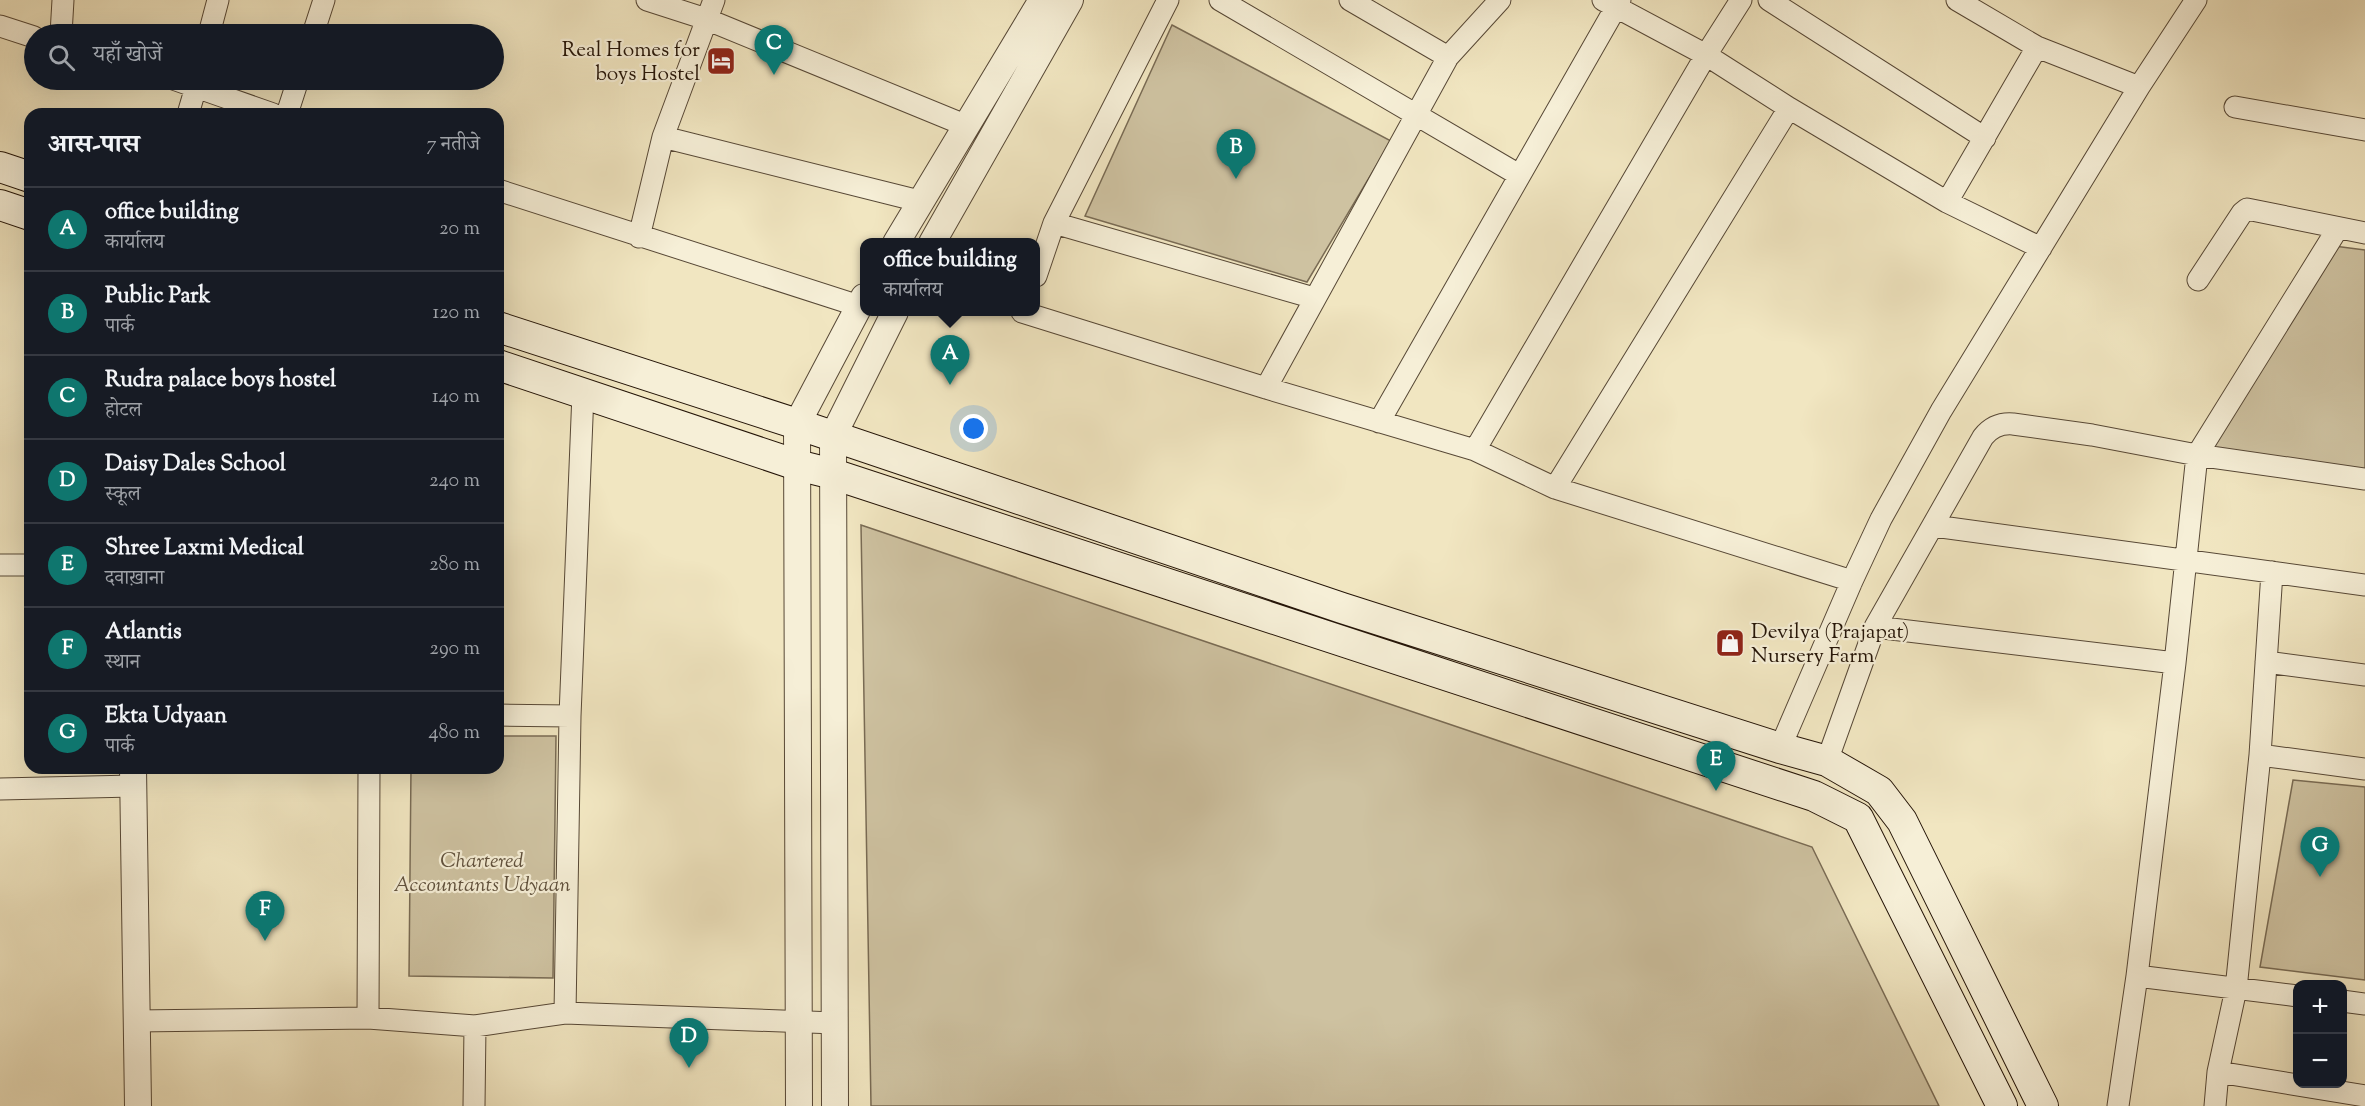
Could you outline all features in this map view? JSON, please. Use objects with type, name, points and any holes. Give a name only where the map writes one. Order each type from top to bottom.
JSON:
[{"type":"main road","points":[[0,167],[24,175]]},
{"type":"main road","points":[[0,205],[24,213]]},
{"type":"main road","points":[[504,329],[797,424],[1342,608],[1827,761],[1879,791],[1902,821],[2043,1106]]},
{"type":"main road","points":[[504,367],[797,465],[833,474],[1814,796],[1858,819],[2002,1106]]},
{"type":"street","points":[[62,24],[63,0]]},
{"type":"street","points":[[212,24],[218,0]]},
{"type":"street","points":[[316,24],[324,0]]},
{"type":"street","points":[[647,0],[710,9],[967,126]]},
{"type":"street","points":[[899,238],[1041,0]]},
{"type":"street","points":[[1040,262],[1054,223],[1167,0]]},
{"type":"street","points":[[1220,0],[1519,175]]},
{"type":"street","points":[[1350,0],[1448,57]]},
{"type":"street","points":[[1266,388],[1448,57],[1500,0]]},
{"type":"street","points":[[1475,450],[1706,55],[1741,0]]},
{"type":"street","points":[[1769,0],[1984,138]]},
{"type":"street","points":[[1957,0],[2037,47],[2139,87]]},
{"type":"street","points":[[1780,748],[1881,519],[1941,411],[2139,87],[2196,0]]},
{"type":"street","points":[[935,238],[1067,1]]},
{"type":"street","points":[[1379,422],[1613,3],[1706,55],[1789,108],[1947,202],[2041,248]]},
{"type":"street","points":[[639,237],[663,137],[710,9]]},
{"type":"street","points":[[0,26],[24,34]]},
{"type":"street","points":[[1947,202],[2037,47]]},
{"type":"street","points":[[190,108],[196,90]]},
{"type":"street","points":[[215,90],[258,108]]},
{"type":"street","points":[[289,108],[295,90]]},
{"type":"street","points":[[2235,107],[2365,130]]},
{"type":"street","points":[[1555,488],[1789,108]]},
{"type":"street","points":[[663,137],[919,201]]},
{"type":"street","points":[[504,192],[639,237],[860,301]]},
{"type":"street","points":[[2198,280],[2242,213],[2247,209],[2365,233]]},
{"type":"street","points":[[1054,223],[1314,298]]},
{"type":"street","points":[[2118,1106],[2137,976],[2175,663],[2197,455],[2338,228]]},
{"type":"street","points":[[799,1106],[797,424],[860,306]]},
{"type":"street","points":[[835,1106],[833,436],[894,316]]},
{"type":"street","points":[[1036,316],[1475,450],[1555,488],[1852,581]]},
{"type":"street","points":[[565,1012],[570,716],[583,393]]},
{"type":"street","points":[[1827,761],[1875,627],[1988,431],[2004,423],[2092,435],[2197,455],[2365,479]]},
{"type":"street","points":[[1934,526],[2365,585]]},
{"type":"street","points":[[0,565],[24,565]]},
{"type":"street","points":[[2216,1106],[2218,1072],[2236,989],[2260,755],[2272,572]]},
{"type":"street","points":[[1875,627],[2175,663]]},
{"type":"street","points":[[2266,662],[2365,675]]},
{"type":"street","points":[[504,715],[570,716]]},
{"type":"street","points":[[2260,755],[2365,769]]},
{"type":"street","points":[[368,1018],[369,774]]},
{"type":"street","points":[[0,789],[133,777],[138,1106]]},
{"type":"street","points":[[2137,976],[2293,995]]},
{"type":"street","points":[[2347,1002],[2365,1004]]},
{"type":"street","points":[[136,1021],[368,1018],[475,1026],[565,1012],[835,1023]]},
{"type":"street","points":[[474,1106],[475,1026]]},
{"type":"street","points":[[2218,1072],[2365,1096]]},
{"type":"green space","points":[[1172,25],[1391,141],[1307,282],[1085,216]]},
{"type":"green space","points":[[2334,246],[2365,250],[2365,471],[2208,453]]},
{"type":"green space","points":[[861,525],[1812,847],[1939,1106],[871,1106]]},
{"type":"green space","name":"Chartered Accountants Udyaan","points":[[504,736],[556,736],[553,978],[409,976],[411,774],[504,774]]},
{"type":"green space","points":[[2293,780],[2365,787],[2365,980],[2260,967]]},
{"type":"place","name":"Real Homes for boys Hostel","points":[[721,61]]},
{"type":"place","name":"Rudra palace boys hostel","points":[[774,75]]},
{"type":"place","name":"Public Park","points":[[1236,179]]},
{"type":"place","name":"office building","points":[[950,385]]},
{"type":"place","name":"Devilya (Prajapat) Nursery Farm","points":[[1730,643]]},
{"type":"place","name":"Shree Laxmi Medical","points":[[1716,791]]},
{"type":"place","name":"Ekta Udyaan","points":[[2320,877]]},
{"type":"place","name":"Atlantis","points":[[265,941]]},
{"type":"place","name":"Daisy Dales School","points":[[689,1068]]}]
